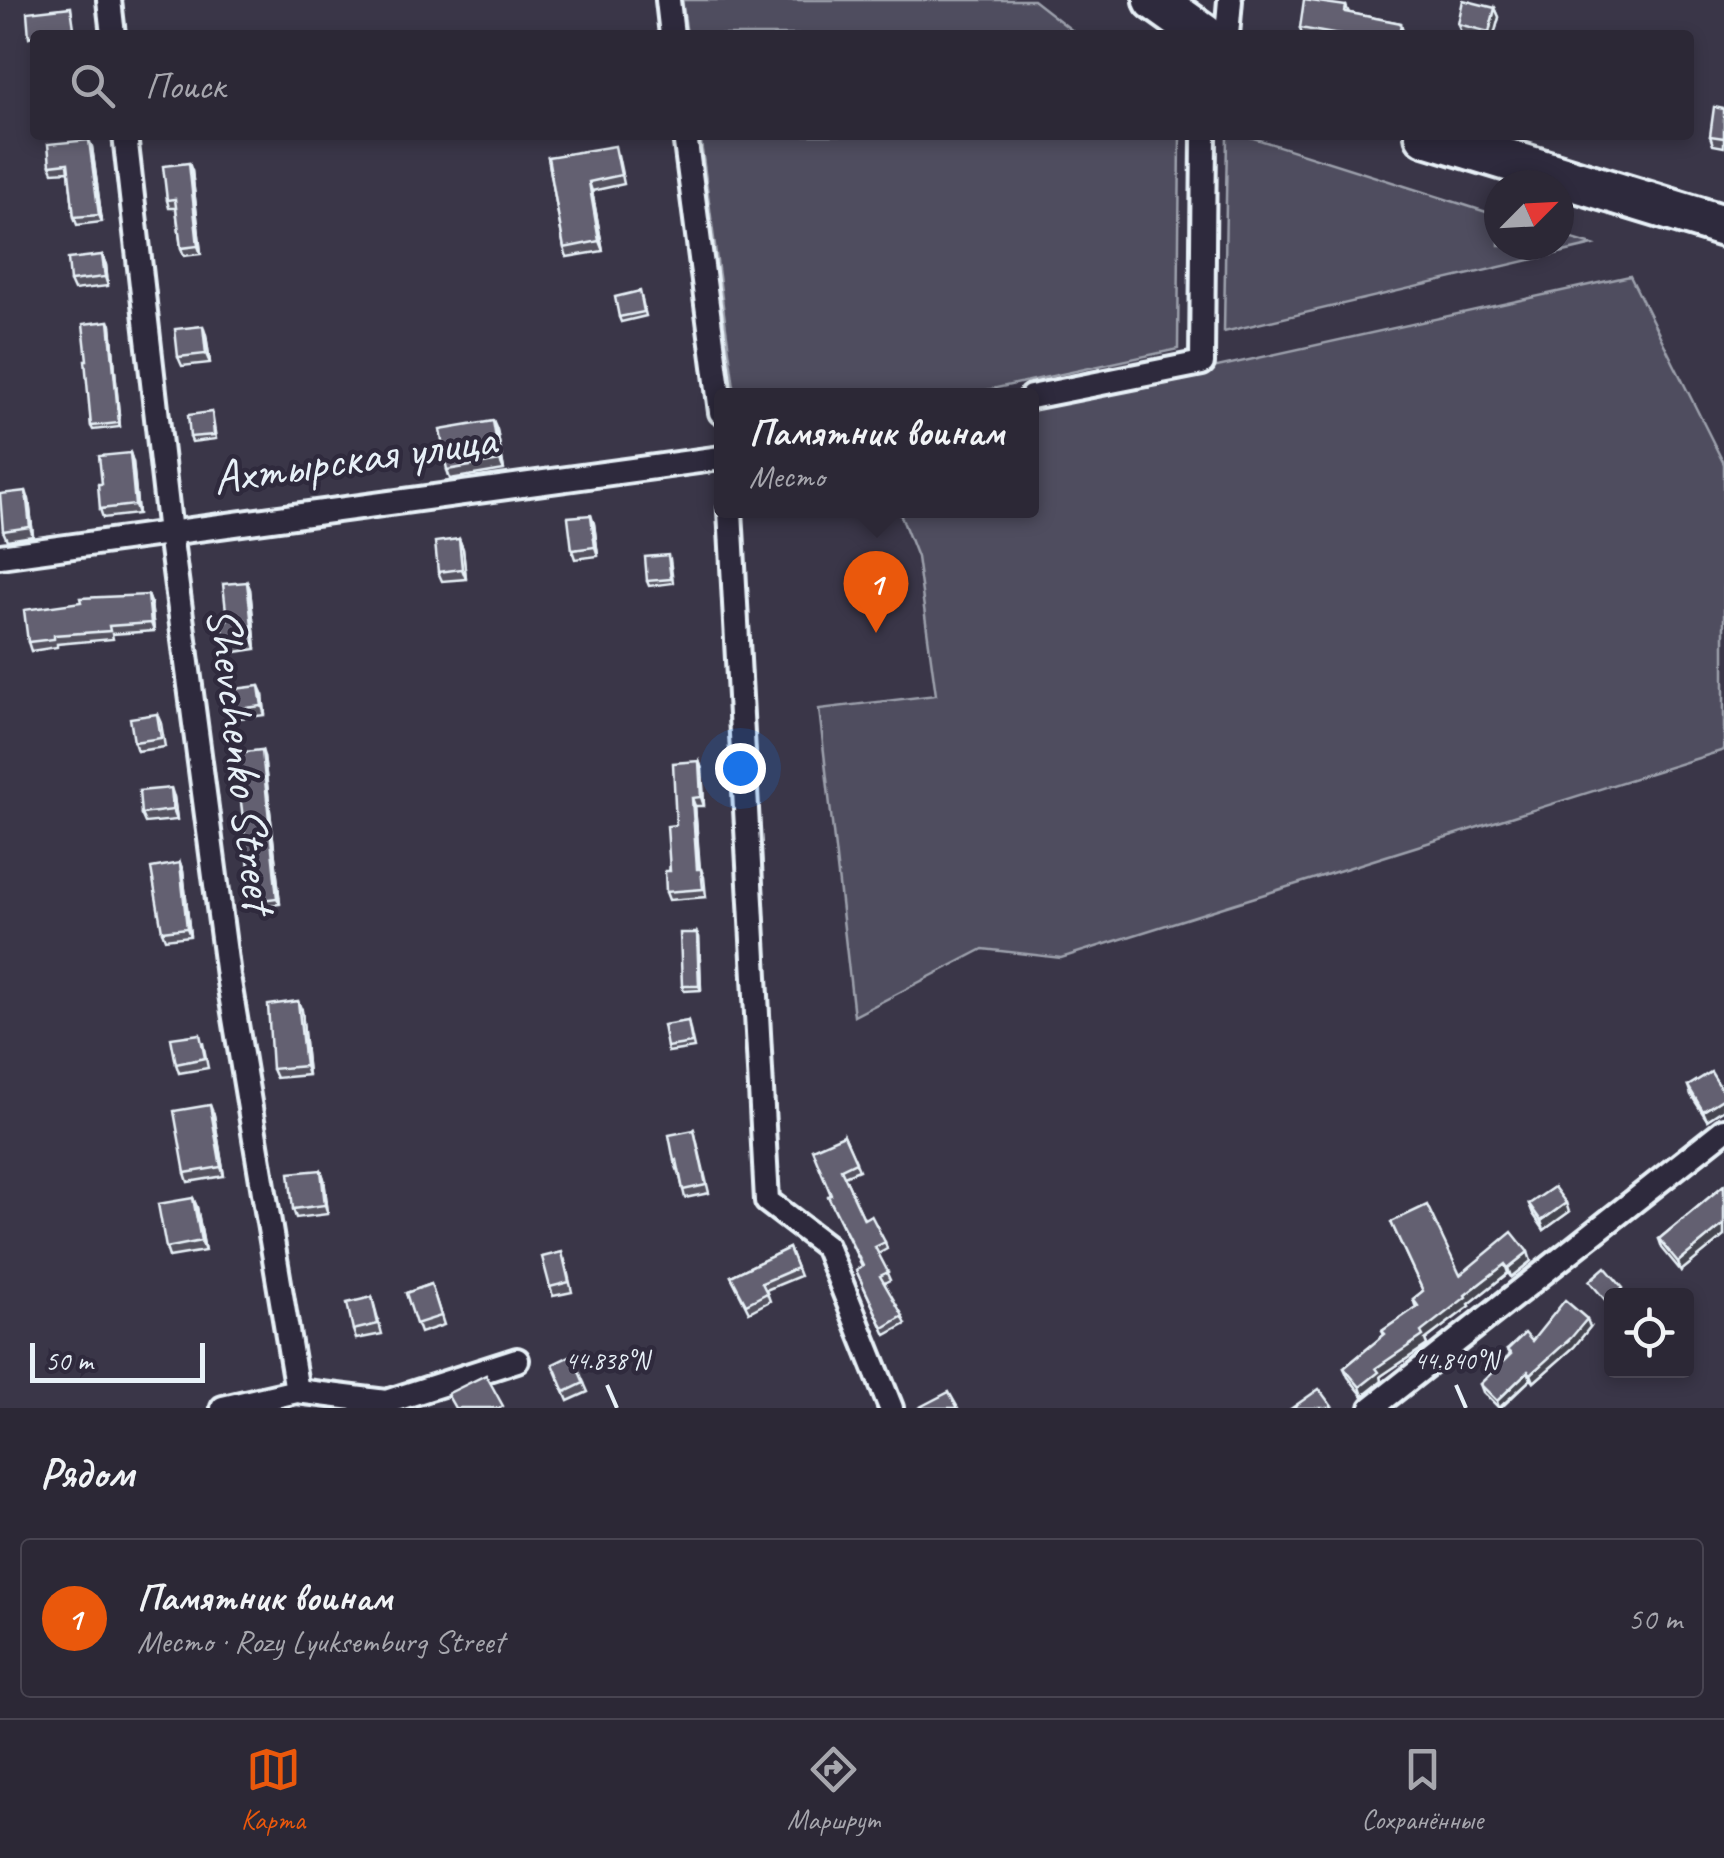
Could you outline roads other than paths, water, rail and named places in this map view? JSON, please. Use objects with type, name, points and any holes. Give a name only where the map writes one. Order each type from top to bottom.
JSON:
[{"type":"highway","points":[[1156,0],[1197,30]]},
{"type":"highway","points":[[1442,140],[1724,226]]},
{"type":"street","points":[[110,0],[113,30]]},
{"type":"street","points":[[668,0],[671,30]]},
{"type":"street","points":[[1227,30],[1230,0]]},
{"type":"street","name":"Shevchenko Street","points":[[126,140],[170,532],[228,976],[297,1390]]},
{"type":"street","points":[[686,140],[718,388]]},
{"type":"street","points":[[1039,395],[1202,363],[1204,140]]},
{"type":"street","name":"Ахтырская улица","points":[[0,556],[714,459]]},
{"type":"street","points":[[730,518],[766,1201],[826,1246],[891,1408]]},
{"type":"street","points":[[1372,1408],[1724,1130]]},
{"type":"street","points":[[223,1408],[297,1390],[388,1405],[516,1360]]},
{"type":"place","name":"Памятник воинам","points":[[876,633]]}]
